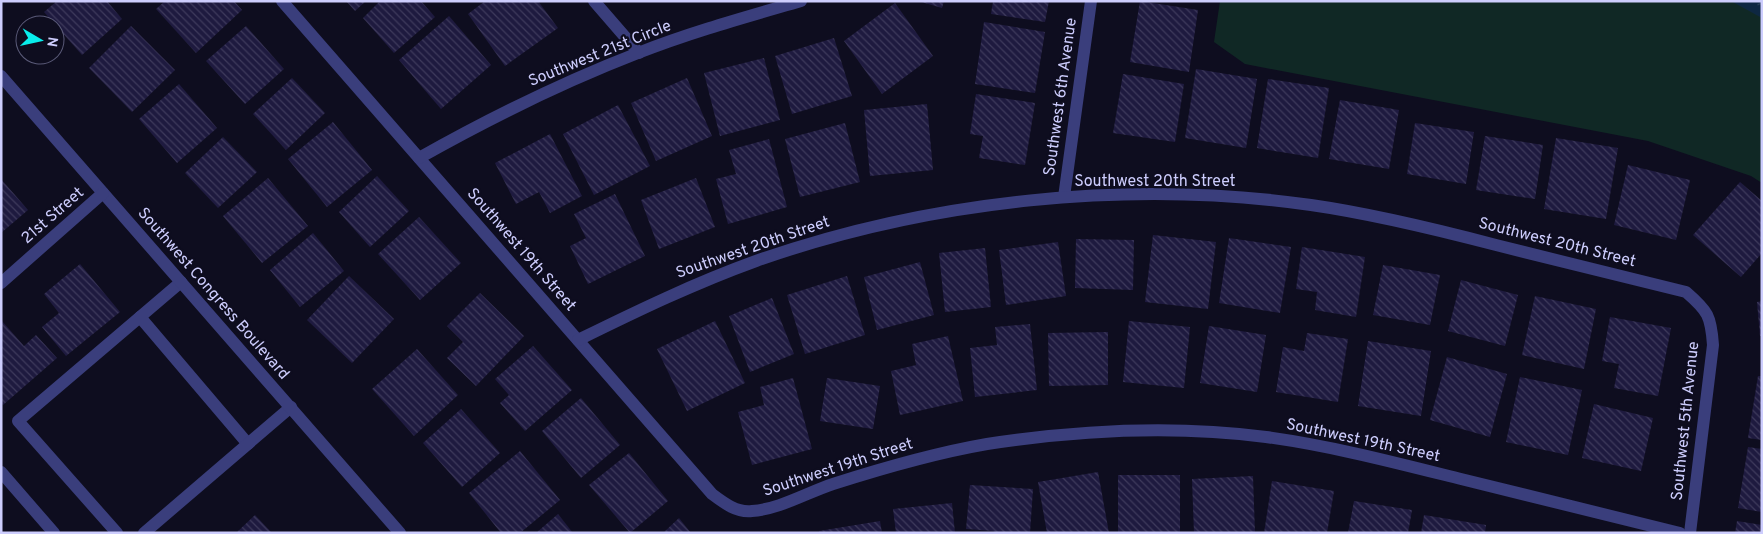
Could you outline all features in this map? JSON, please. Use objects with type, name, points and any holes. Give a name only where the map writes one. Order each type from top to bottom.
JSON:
[{"type":"street","name":"Southwest 19th Street","points":[[282,1],[712,494],[729,506],[749,512],[770,509],[830,485],[907,462],[985,445],[1064,434],[1144,430],[1184,431],[1264,437],[1343,450],[1680,533]]},
{"type":"street","points":[[594,1],[639,53]]},
{"type":"street","name":"Southwest 21st Circle","points":[[420,158],[458,136],[545,92],[639,53],[716,26],[801,1]]},
{"type":"street","name":"Southwest 6th Avenue","points":[[1064,197],[1090,1]]},
{"type":"street","name":"Southwest Congress Boulevard","points":[[1,76],[400,533]]},
{"type":"street","name":"21st Street","points":[[1,282],[103,193]]},
{"type":"street","name":"Southwest 20th Street","points":[[578,340],[674,293],[757,261],[842,234],[973,207],[1064,197],[1129,194],[1219,196],[1308,204],[1396,220],[1686,292]]},
{"type":"street","points":[[117,533],[18,421],[181,282]]},
{"type":"street","name":"Southwest 5th Avenue","points":[[1686,292],[1702,306],[1711,324],[1713,345],[1690,533]]},
{"type":"street","points":[[140,317],[248,444]]},
{"type":"street","points":[[144,533],[291,407]]},
{"type":"street","points":[[1,472],[54,533]]},
{"type":"green space","points":[[1220,1],[1762,1],[1762,183],[1751,176],[1648,141],[1245,64],[1214,42]]},
{"type":"water","points":[[1731,1],[1762,1],[1762,18]]},
{"type":"building","points":[[57,1],[107,1],[122,19],[82,55],[65,36],[65,15],[47,15],[44,12]]},
{"type":"building","points":[[165,1],[234,1],[242,10],[196,53],[156,9]]},
{"type":"building","points":[[346,1],[366,1],[355,11]]},
{"type":"building","points":[[380,1],[421,1],[435,17],[394,53],[363,18]]},
{"type":"building","points":[[485,1],[538,1],[558,28],[505,66],[468,14]]},
{"type":"building","points":[[918,1],[944,1],[942,8]]},
{"type":"building","points":[[993,1],[1049,1],[1045,22],[991,14]]},
{"type":"building","points":[[1140,1],[1198,10],[1189,72],[1130,62]]},
{"type":"building","points":[[895,3],[933,56],[882,94],[844,41]]},
{"type":"building","points":[[449,16],[491,65],[441,109],[399,60]]},
{"type":"building","points":[[984,22],[1045,32],[1035,93],[975,84]]},
{"type":"building","points":[[131,26],[175,70],[132,112],[89,68]]},
{"type":"building","points":[[246,26],[284,69],[245,104],[206,61]]},
{"type":"building","points":[[834,38],[852,96],[792,114],[775,56]]},
{"type":"building","points":[[764,58],[780,120],[720,136],[704,73]]},
{"type":"building","points":[[1196,69],[1257,79],[1246,148],[1185,138]]},
{"type":"building","points":[[1123,74],[1184,84],[1175,142],[1113,133]]},
{"type":"building","points":[[292,78],[325,113],[286,150],[253,114]]},
{"type":"building","points":[[687,78],[712,136],[656,161],[631,103]]},
{"type":"building","points":[[1268,79],[1329,88],[1318,158],[1257,148]]},
{"type":"building","points":[[179,84],[217,128],[177,163],[139,119]]},
{"type":"building","points":[[976,94],[1035,103],[1025,165],[979,158],[983,136],[970,134]]},
{"type":"building","points":[[1340,100],[1399,110],[1389,169],[1329,159]]},
{"type":"building","points":[[927,104],[933,170],[870,176],[864,110]]},
{"type":"building","points":[[618,105],[650,166],[594,195],[563,134]]},
{"type":"building","points":[[333,122],[372,170],[327,207],[288,159]]},
{"type":"building","points":[[845,123],[860,182],[800,197],[785,139]]},
{"type":"building","points":[[1415,123],[1474,132],[1466,184],[1407,174]]},
{"type":"building","points":[[550,134],[582,196],[550,213],[539,192],[516,204],[495,163]]},
{"type":"building","points":[[1485,136],[1543,145],[1535,199],[1476,190]]},
{"type":"building","points":[[223,137],[257,172],[218,208],[185,173]]},
{"type":"building","points":[[1556,138],[1618,148],[1606,219],[1544,209]]},
{"type":"building","points":[[769,139],[787,207],[728,224],[716,179],[736,174],[729,150]]},
{"type":"building","points":[[1628,165],[1690,180],[1676,240],[1614,225]]},
{"type":"building","points":[[377,176],[409,211],[370,247],[339,212]]},
{"type":"building","points":[[268,178],[308,226],[262,263],[223,216]]},
{"type":"building","points":[[696,178],[715,227],[659,249],[641,200]]},
{"type":"building","points":[[1,179],[28,210],[1,233]]},
{"type":"building","points":[[1740,182],[1762,201],[1762,253],[1741,277],[1693,235]]},
{"type":"building","points":[[615,194],[645,256],[588,284],[570,246],[586,238],[574,214]]},
{"type":"building","points":[[419,217],[461,263],[420,300],[378,254]]},
{"type":"building","points":[[313,233],[344,271],[300,307],[270,270]]},
{"type":"building","points":[[1153,235],[1216,242],[1208,309],[1145,302]]},
{"type":"building","points":[[1229,238],[1291,247],[1280,313],[1219,303]]},
{"type":"building","points":[[1076,239],[1134,240],[1133,290],[1075,288]]},
{"type":"building","points":[[1058,242],[1066,296],[1006,305],[999,250]]},
{"type":"building","points":[[1302,247],[1365,257],[1356,317],[1315,310],[1317,292],[1296,289]]},
{"type":"building","points":[[985,248],[991,307],[945,312],[939,253]]},
{"type":"building","points":[[920,262],[934,315],[877,330],[864,277]]},
{"type":"building","points":[[80,264],[120,312],[66,356],[42,327],[59,313],[44,294]]},
{"type":"building","points":[[1383,265],[1440,275],[1430,325],[1373,315]]},
{"type":"building","points":[[349,276],[394,319],[352,363],[307,320]]},
{"type":"building","points":[[847,276],[865,335],[805,354],[787,295]]},
{"type":"building","points":[[1461,280],[1518,295],[1505,346],[1448,331]]},
{"type":"building","points":[[480,293],[524,336],[476,386],[447,358],[463,342],[447,326]]},
{"type":"building","points":[[1535,296],[1596,309],[1584,369],[1522,355]]},
{"type":"building","points":[[772,298],[794,354],[750,372],[729,316]]},
{"type":"building","points":[[1762,301],[1762,336],[1760,336],[1757,302]]},
{"type":"building","points":[[1610,317],[1671,328],[1658,396],[1614,388],[1619,364],[1602,361]]},
{"type":"building","points":[[2,321],[24,346],[36,335],[57,358],[3,405],[1,403]]},
{"type":"building","points":[[715,321],[745,383],[687,411],[657,349]]},
{"type":"building","points":[[1129,321],[1190,327],[1184,388],[1123,382]]},
{"type":"building","points":[[1030,324],[1037,390],[975,397],[970,348],[997,345],[995,327]]},
{"type":"building","points":[[1209,326],[1266,335],[1257,392],[1200,383]]},
{"type":"building","points":[[1108,332],[1108,385],[1049,386],[1048,333]]},
{"type":"building","points":[[1307,333],[1348,339],[1338,402],[1276,392],[1283,347],[1304,351]]},
{"type":"building","points":[[948,336],[963,401],[900,415],[891,371],[916,365],[912,344]]},
{"type":"building","points":[[1368,341],[1431,351],[1421,416],[1358,406]]},
{"type":"building","points":[[533,346],[572,390],[525,431],[500,403],[509,395],[495,379]]},
{"type":"building","points":[[417,349],[458,395],[414,436],[372,389]]},
{"type":"building","points":[[1447,357],[1507,374],[1490,437],[1430,420]]},
{"type":"building","points":[[1758,376],[1762,376],[1762,440],[1748,438]]},
{"type":"building","points":[[1520,377],[1582,390],[1568,455],[1506,442]]},
{"type":"building","points":[[793,378],[812,449],[752,465],[738,412],[764,405],[760,387]]},
{"type":"building","points":[[827,378],[880,386],[873,429],[820,421]]},
{"type":"building","points":[[581,398],[620,445],[581,478],[542,431]]},
{"type":"building","points":[[1594,404],[1653,418],[1641,471],[1582,458]]},
{"type":"building","points":[[461,409],[500,453],[462,487],[423,443]]},
{"type":"building","points":[[1748,447],[1762,449],[1762,512],[1738,508]]},
{"type":"building","points":[[520,451],[560,500],[520,533],[501,533],[469,493]]},
{"type":"building","points":[[629,453],[668,501],[630,533],[589,485]]},
{"type":"building","points":[[1098,472],[1109,533],[1047,533],[1038,482]]},
{"type":"building","points":[[1118,475],[1180,475],[1180,533],[1118,533]]},
{"type":"building","points":[[1253,476],[1255,533],[1194,533],[1192,479]]},
{"type":"building","points":[[1272,481],[1334,491],[1327,533],[1264,533]]},
{"type":"building","points":[[970,485],[1033,489],[1030,533],[993,533],[994,531],[966,529]]},
{"type":"building","points":[[1354,501],[1412,510],[1408,533],[1348,533]]},
{"type":"building","points":[[952,503],[955,533],[896,533],[893,509]]},
{"type":"building","points":[[558,514],[573,533],[536,533]]},
{"type":"building","points":[[255,515],[272,533],[236,533]]},
{"type":"building","points":[[1424,515],[1486,525],[1485,533],[1421,533]]},
{"type":"building","points":[[679,518],[691,533],[663,533]]},
{"type":"building","points":[[880,521],[882,533],[819,533],[819,531]]},
{"type":"building","points":[[1737,521],[1762,525],[1762,533],[1735,533]]}]
